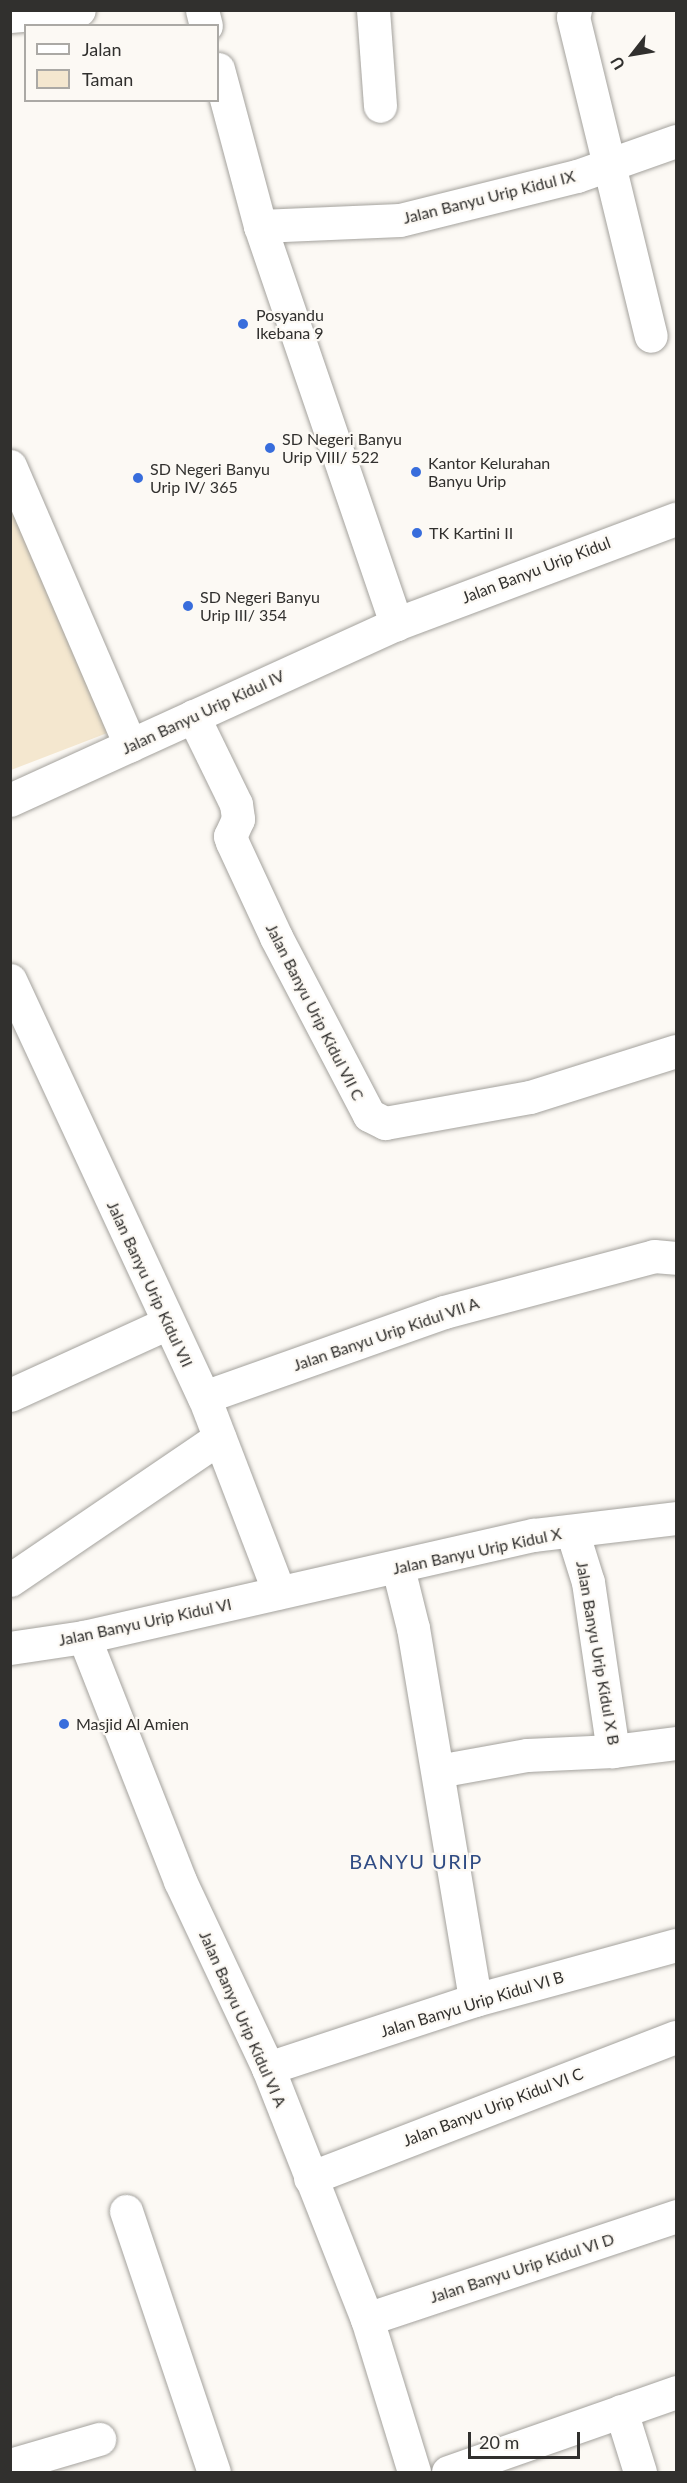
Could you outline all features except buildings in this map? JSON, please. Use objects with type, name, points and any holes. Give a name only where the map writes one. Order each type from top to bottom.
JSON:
[{"type":"street","points":[[373,10],[380,106]]},
{"type":"street","points":[[575,10],[573,17],[651,336]]},
{"type":"street","points":[[10,16],[73,11]]},
{"type":"street","points":[[219,73],[260,226],[396,624]]},
{"type":"street","name":"Jalan Banyu Urip Kidul IX","points":[[260,226],[400,220],[609,165],[676,141]]},
{"type":"street","points":[[10,466],[130,746]]},
{"type":"street","name":"Jalan Banyu Urip Kidul","points":[[396,624],[676,519]]},
{"type":"street","name":"Jalan Banyu Urip Kidul IV","points":[[10,800],[396,624]]},
{"type":"street","name":"Jalan Banyu Urip Kidul VII C","points":[[193,716],[236,804],[238,819],[230,836],[232,842],[281,948],[369,1115],[385,1123],[530,1097],[676,1051]]},
{"type":"street","name":"Jalan Banyu Urip Kidul VII","points":[[10,980],[204,1397],[279,1592]]},
{"type":"street","name":"Jalan Banyu Urip Kidul VII A","points":[[204,1397],[444,1312],[654,1256],[676,1258]]},
{"type":"street","points":[[10,1395],[168,1323]]},
{"type":"street","points":[[10,1580],[219,1438]]},
{"type":"street","name":"Jalan Banyu Urip Kidul X","points":[[279,1592],[398,1568],[534,1535],[676,1518]]},
{"type":"street","name":"Jalan Banyu Urip Kidul X B","points":[[572,1531],[588,1582],[613,1751],[676,1743]]},
{"type":"street","points":[[398,1568],[413,1628],[475,2000]]},
{"type":"street","name":"Jalan Banyu Urip Kidul VI","points":[[10,1648],[84,1636],[279,1592]]},
{"type":"street","name":"Jalan Banyu Urip Kidul VI A","points":[[84,1636],[180,1881],[268,2068],[367,2319],[414,2472]]},
{"type":"street","points":[[438,1770],[527,1755],[613,1751]]},
{"type":"street","name":"Jalan Banyu Urip Kidul VI B","points":[[268,2068],[475,2000],[676,1945]]},
{"type":"street","name":"Jalan Banyu Urip Kidul VI C","points":[[310,2178],[676,2037]]},
{"type":"street","points":[[126,2211],[214,2472]]},
{"type":"street","name":"Jalan Banyu Urip Kidul VI D","points":[[367,2319],[676,2216]]},
{"type":"street","points":[[448,2472],[676,2392]]},
{"type":"street","points":[[621,2411],[640,2472]]},
{"type":"street","points":[[10,2465],[99,2439]]},
{"type":"green space","points":[[10,495],[110,732],[11,770],[10,770]]},
{"type":"place","name":"Posyandu Ikebana 9","points":[[243,324]]},
{"type":"place","name":"SD Negeri Banyu Urip VIII/ 522","points":[[270,448]]},
{"type":"place","name":"Kantor Kelurahan Banyu Urip","points":[[416,472]]},
{"type":"place","name":"SD Negeri Banyu Urip IV/ 365","points":[[138,478]]},
{"type":"place","name":"TK Kartini II","points":[[417,533]]},
{"type":"place","name":"SD Negeri Banyu Urip III/ 354","points":[[188,606]]},
{"type":"place","name":"Masjid Al Amien","points":[[64,1724]]},
{"type":"district","name":"BANYU URIP","points":[[416,1861]]}]
